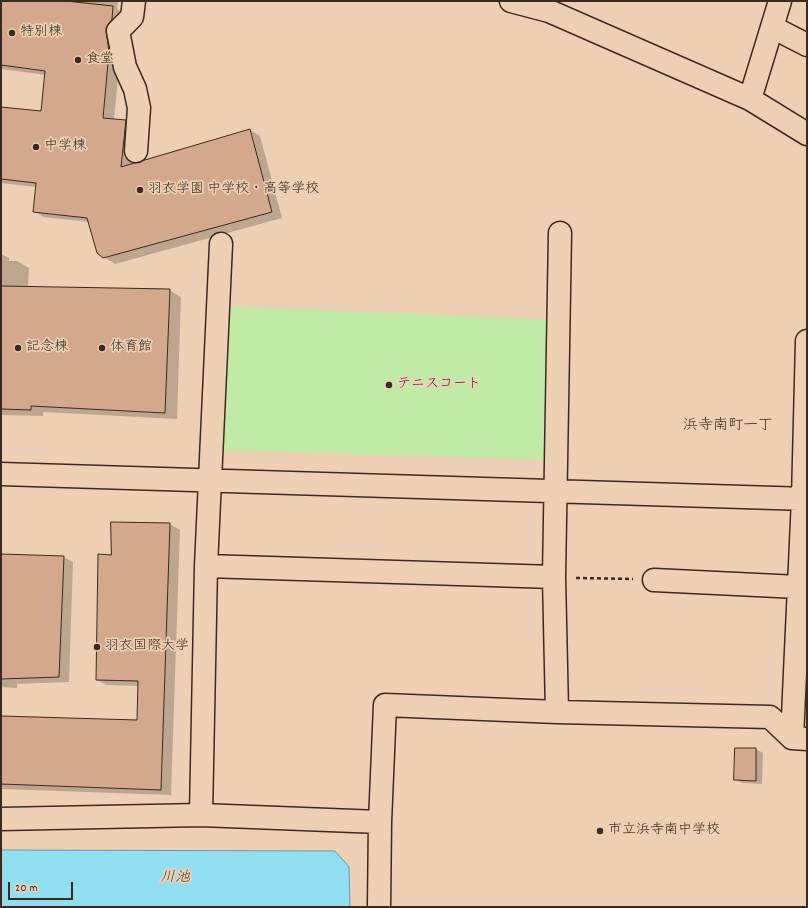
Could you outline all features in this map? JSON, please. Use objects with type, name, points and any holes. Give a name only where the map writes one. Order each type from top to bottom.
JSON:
[{"type":"street","points":[[134,1],[132,17],[118,31],[124,67],[135,89],[138,108],[136,151]]},
{"type":"street","points":[[511,1],[552,6],[750,99],[807,134]]},
{"type":"street","points":[[750,99],[780,1]]},
{"type":"street","points":[[772,27],[807,45]]},
{"type":"street","points":[[557,712],[554,577],[560,233]]},
{"type":"street","points":[[201,815],[206,566],[221,244]]},
{"type":"street","points":[[800,738],[802,657],[798,587],[805,499],[807,353]]},
{"type":"street","points":[[1,474],[210,479],[805,499]]},
{"type":"street","points":[[206,566],[554,577]]},
{"type":"street","points":[[654,580],[798,587]]},
{"type":"street","points":[[379,907],[380,822],[385,705],[557,712],[770,717],[800,738]]},
{"type":"street","points":[[1,818],[201,815],[380,822]]},
{"type":"path","points":[[554,577],[654,580]]},
{"type":"green space","name":"テニスコート","points":[[223,306],[559,320],[556,460],[217,450]]},
{"type":"water","name":"川池","points":[[1,850],[335,851],[349,867],[350,907],[1,907]]},
{"type":"building","points":[[1,1],[66,1],[113,6],[112,19],[106,28],[109,52],[103,118],[126,120],[121,167],[250,129],[272,212],[103,258],[97,253],[87,218],[33,212],[36,183],[1,179],[1,107],[41,111],[45,71],[1,65]]},
{"type":"building","name":"体育館","points":[[1,286],[170,289],[165,413],[31,406],[31,410],[1,409]]},
{"type":"building","points":[[111,522],[170,523],[161,790],[1,784],[1,716],[137,720],[138,681],[96,680],[98,554],[111,555]]},
{"type":"building","points":[[1,554],[64,556],[59,677],[1,679]]},
{"type":"building","points":[[735,748],[756,748],[756,781],[734,780]]},
{"type":"place","name":"特別棟","points":[[12,33]]},
{"type":"place","name":"食堂","points":[[78,60]]},
{"type":"place","name":"中学棟","points":[[36,147]]},
{"type":"place","name":"羽衣学園 中学校・高等学校","points":[[140,190]]},
{"type":"place","name":"記念棟","points":[[18,348]]},
{"type":"place","name":"体育館","points":[[102,348]]},
{"type":"place","name":"テニスコート","points":[[389,385]]},
{"type":"place","name":"羽衣国際大学","points":[[97,647]]},
{"type":"place","name":"市立浜寺南中学校","points":[[600,831]]},
{"type":"district","name":"浜寺南町一丁","points":[[728,427]]}]
